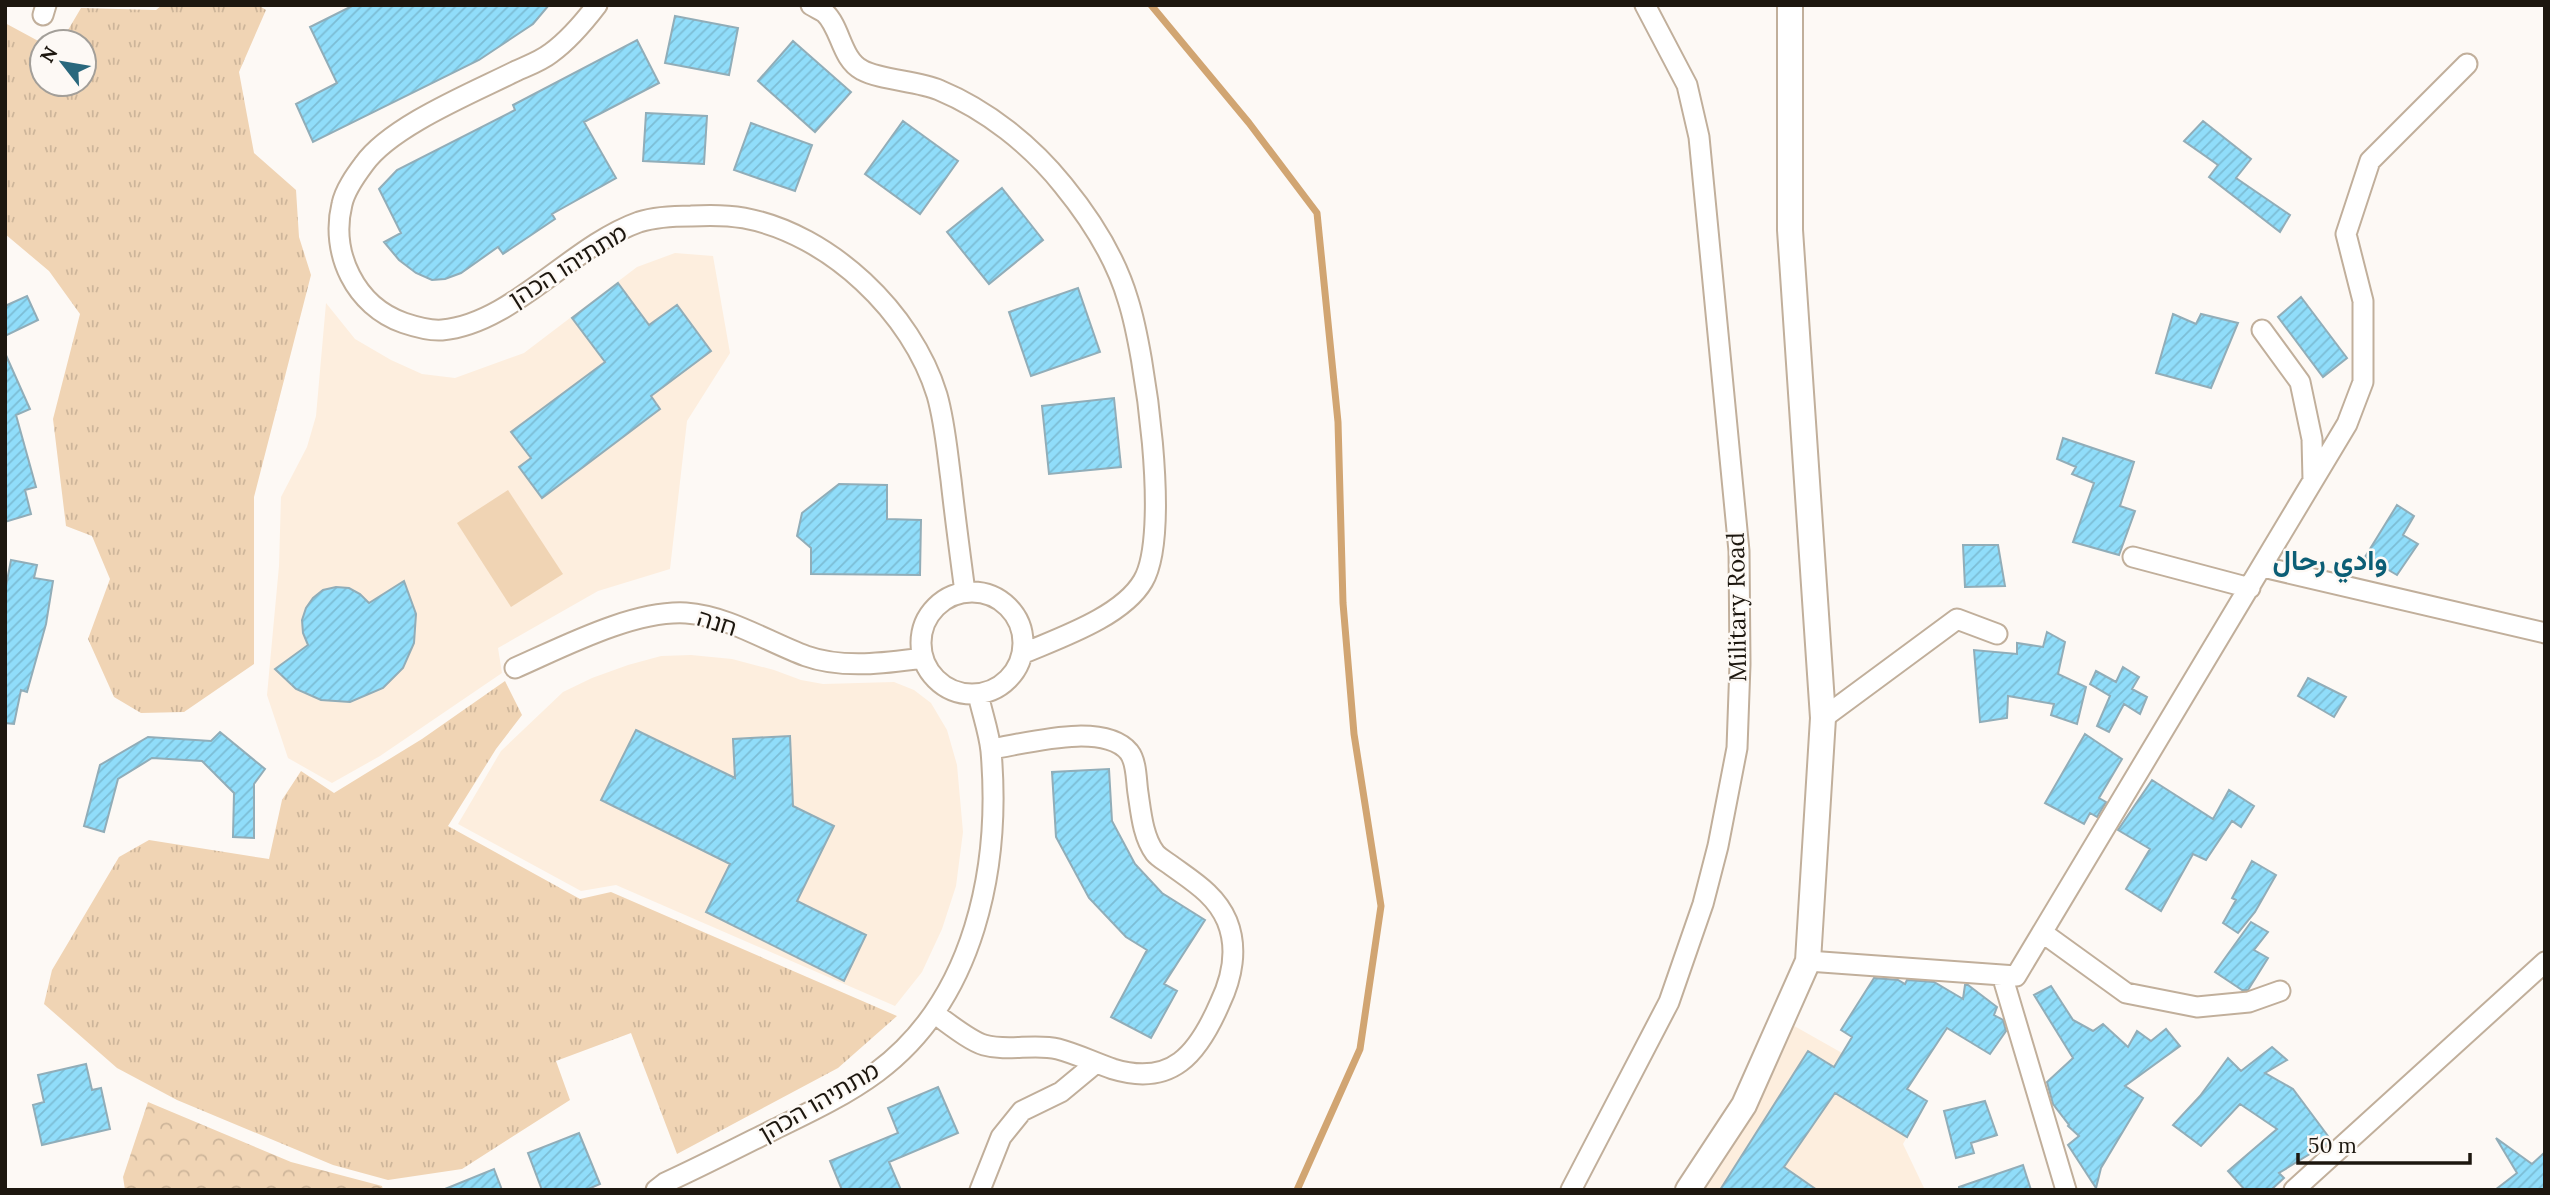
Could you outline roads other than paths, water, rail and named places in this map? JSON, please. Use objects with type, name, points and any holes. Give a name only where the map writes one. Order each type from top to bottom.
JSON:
[{"type":"street","name":"מתתיהו הכהן","points":[[597,5],[572,35],[550,55],[415,123],[387,139],[367,159],[352,181],[342,204],[339,229],[348,275],[363,297],[396,320],[441,331],[490,316],[607,236],[640,222],[672,216],[744,218],[779,229],[815,247],[850,270],[882,301],[905,327],[922,356],[946,431],[965,592]]},
{"type":"street","points":[[811,5],[826,14],[848,56],[862,70],[938,89],[1005,127],[1063,185],[1091,224],[1111,259],[1128,298],[1138,338],[1148,400],[1155,500],[1150,563],[1143,581],[1129,597],[1104,616],[1022,653]]},
{"type":"street","name":"Military Road","points":[[1571,1190],[1669,1002],[1706,893],[1737,748],[1740,664],[1739,551],[1699,137],[1687,85],[1645,5]]},
{"type":"street","points":[[1688,1190],[1745,1105],[1808,961],[1823,718],[1790,230],[1790,5]]},
{"type":"street","points":[[1808,961],[2016,976],[2347,424],[2364,382],[2363,301],[2346,234],[2370,161],[2467,64]]},
{"type":"street","points":[[2262,330],[2300,383],[2312,439],[2313,482]]},
{"type":"street","points":[[2133,557],[2250,589]]},
{"type":"street","points":[[2263,567],[2545,633]]},
{"type":"street","points":[[965,592],[986,593],[1002,601],[1019,621],[1023,638],[1022,653],[1014,673],[995,689],[978,694],[961,694],[945,687],[932,674],[923,658],[920,640],[923,625],[933,610],[947,597],[965,592]]},
{"type":"street","name":"חנה","points":[[515,668],[620,624],[685,613],[715,619],[809,657],[867,663],[923,658]]},
{"type":"street","points":[[1823,718],[1957,619],[1997,634]]},
{"type":"street","name":"מתתיהו הכהן","points":[[656,1190],[819,1108],[877,1071],[935,1014],[957,975],[977,923],[989,872],[991,750],[978,694]]},
{"type":"street","points":[[935,1014],[982,1045],[1057,1049],[1139,1075],[1158,1074],[1175,1066],[1188,1054],[1210,1024],[1232,968],[1233,943],[1227,922],[1213,897],[1156,854],[1146,834],[1135,768],[1129,753],[1114,741],[1072,736],[991,750]]},
{"type":"street","points":[[2043,933],[2126,993],[2197,1007],[2249,1002],[2280,991]]},
{"type":"street","points":[[2294,1190],[2545,962]]},
{"type":"street","points":[[2002,975],[2066,1190]]},
{"type":"street","points":[[980,1190],[1001,1137],[1022,1111],[1061,1092],[1096,1063]]},
{"type":"waterway","points":[[1151,5],[1249,123],[1317,213],[1338,422],[1343,603],[1354,734],[1381,906],[1360,1049],[1297,1190]]},
{"type":"district","name":"وادي رحال","points":[[2330,560]]}]
